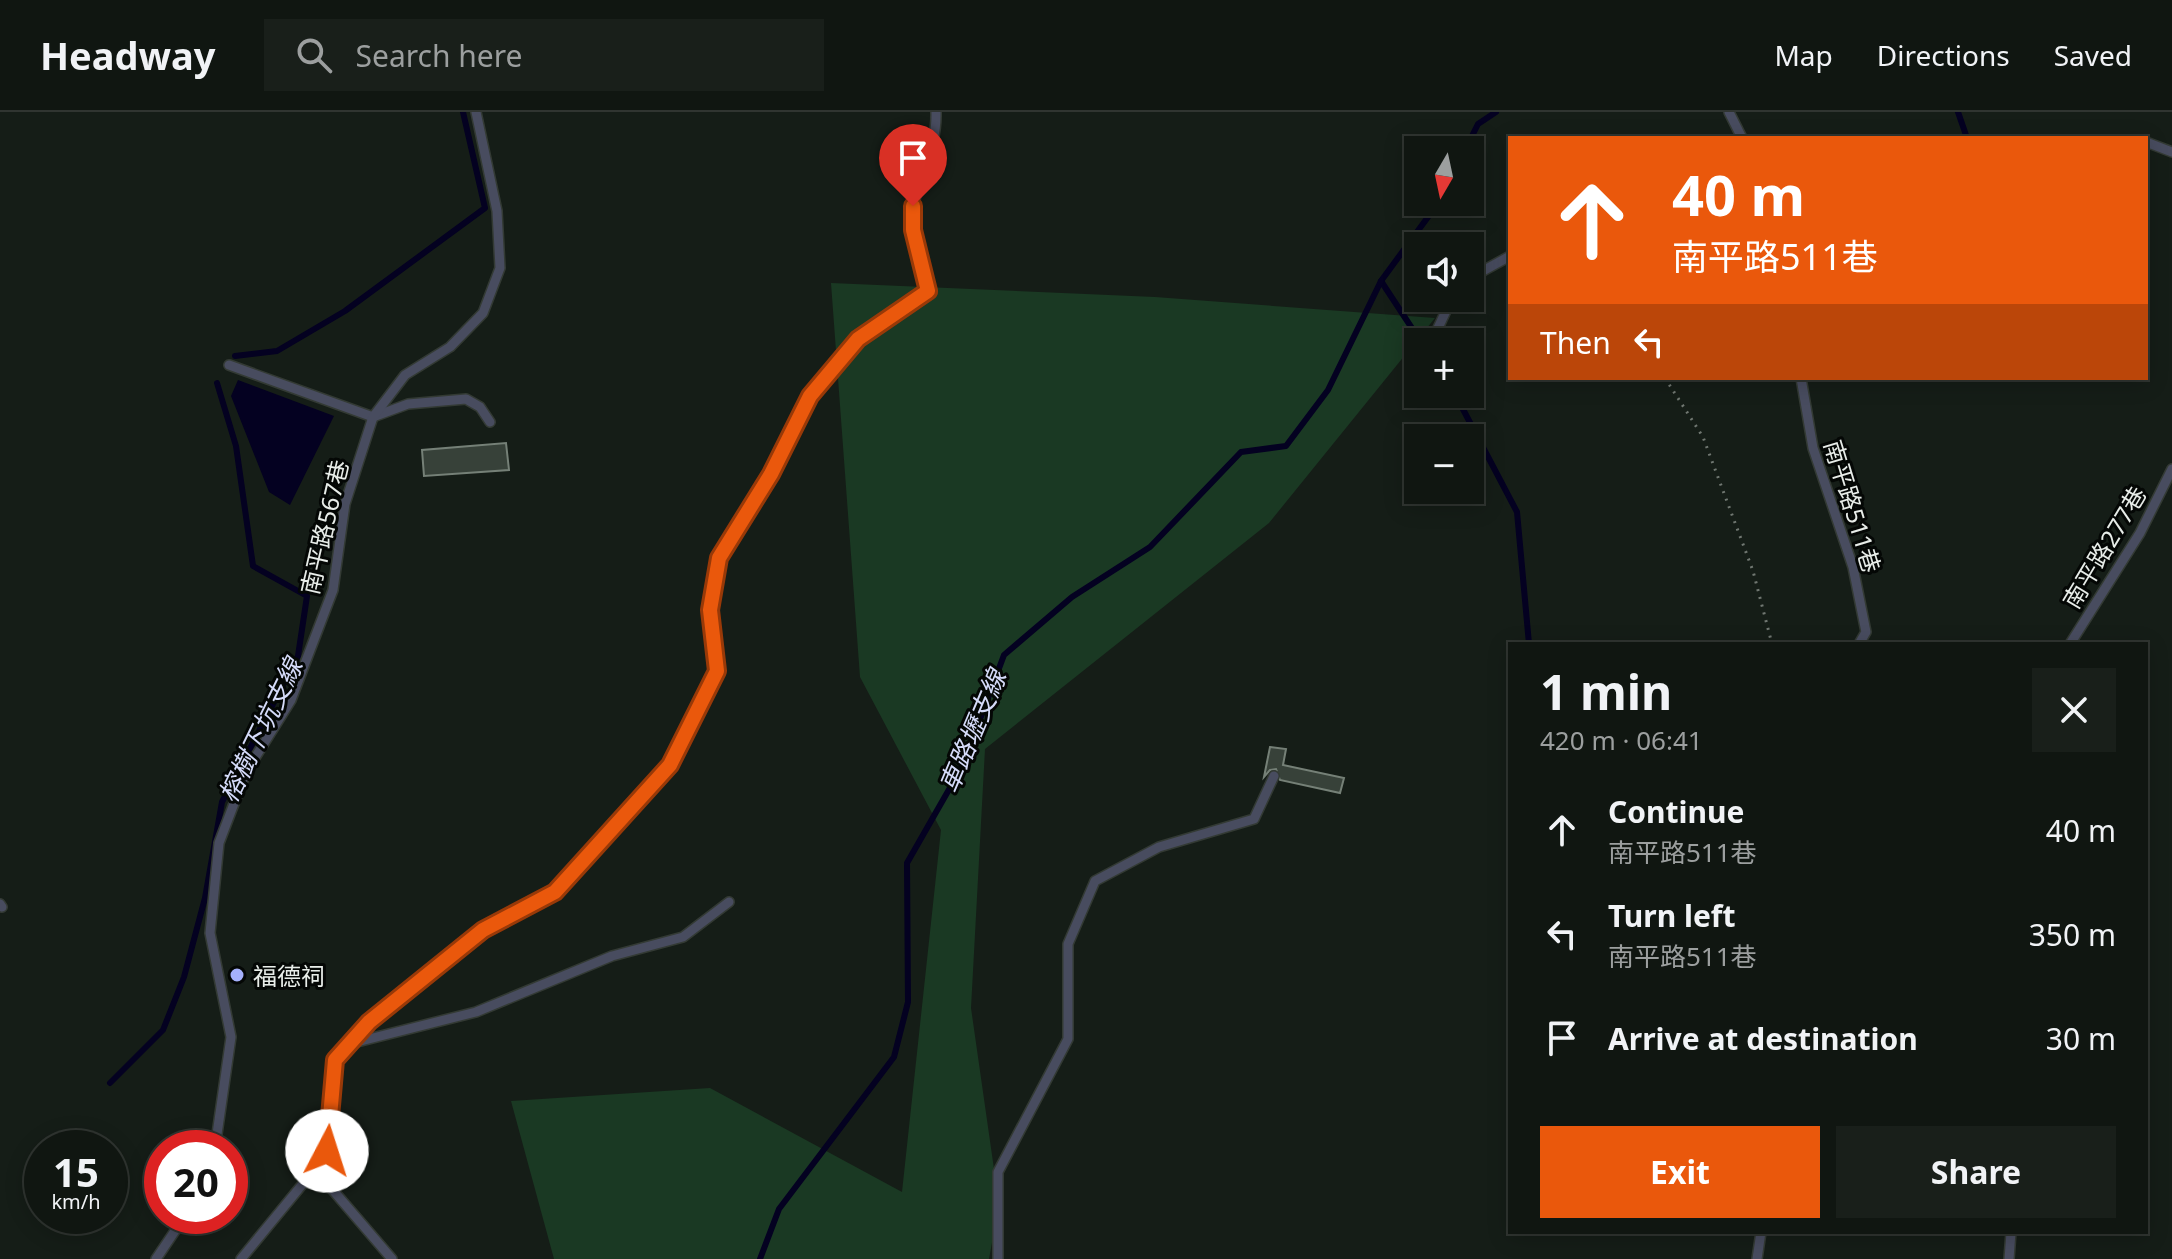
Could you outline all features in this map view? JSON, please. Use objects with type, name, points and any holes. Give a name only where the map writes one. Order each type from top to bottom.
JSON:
[{"type":"lane","name":"南平路567巷","points":[[218,1130],[231,1037],[210,933],[219,843],[246,772],[291,700],[333,590],[345,504],[373,417],[405,375],[450,347],[483,313],[500,268],[497,211],[476,112]]},
{"type":"lane","points":[[392,1259],[325,1181],[335,1060],[369,1022],[453,952],[483,930],[555,892],[670,765],[717,671],[710,610],[719,558],[771,474],[810,396],[858,339],[928,291],[913,230],[913,206],[937,136],[936,112]]},
{"type":"lane","points":[[1729,112],[1741,136]]},
{"type":"lane","points":[[2148,143],[2172,152]]},
{"type":"lane","points":[[1484,270],[1508,257]]},
{"type":"lane","points":[[229,365],[373,417],[408,404],[466,399],[480,407],[490,422]]},
{"type":"lane","name":"南平路511巷","points":[[1801,380],[1813,448],[1853,567],[1866,632],[1860,642]]},
{"type":"lane","name":"南平路277巷","points":[[2071,642],[2140,533],[2172,469]]},
{"type":"lane","points":[[998,1259],[998,1172],[1068,1039],[1068,944],[1095,881],[1159,847],[1254,819],[1274,776]]},
{"type":"lane","points":[[353,1043],[476,1012],[612,956],[683,937],[729,902]]},
{"type":"lane","points":[[241,1259],[306,1180],[325,1181]]},
{"type":"lane","points":[[156,1259],[173,1234]]},
{"type":"lane","points":[[1757,1259],[1761,1234]]},
{"type":"lane","points":[[2009,1259],[2011,1234]]},
{"type":"path","points":[[1666,380],[1703,437],[1753,571],[1771,642]]},
{"type":"green space","points":[[831,283],[1155,297],[1435,318],[1427,328],[1404,328],[1404,356],[1269,523],[985,749],[971,1008],[999,1204],[989,1259],[554,1259],[511,1101],[710,1088],[902,1192],[941,830],[860,677]]},
{"type":"water","points":[[238,380],[334,416],[290,505],[269,492],[231,396]]},
{"type":"building","points":[[506,443],[509,470],[424,476],[422,450]]},
{"type":"building","points":[[1270,747],[1286,749],[1283,765],[1344,778],[1340,793],[1280,780],[1276,769],[1270,770],[1264,777]]},
{"type":"waterway","name":"榕樹下坑支線","points":[[235,356],[277,351],[345,311],[485,208],[463,112]]},
{"type":"waterway","name":"車路壢支線","points":[[1472,136],[1478,124],[1496,112]]},
{"type":"waterway","points":[[1958,112],[1966,136]]},
{"type":"waterway","name":"車路壢支線","points":[[760,1259],[779,1209],[894,1057],[908,1002],[907,863],[963,765],[1004,655],[1072,597],[1150,547],[1241,452],[1286,446],[1328,390],[1381,281],[1429,216]]},
{"type":"waterway","points":[[1381,281],[1412,328]]},
{"type":"waterway","name":"榕樹下坑支線","points":[[110,1083],[163,1030],[184,977],[205,898],[222,802],[298,656],[307,596],[253,566],[236,446],[217,383]]},
{"type":"waterway","points":[[1462,408],[1517,512],[1529,642]]},
{"type":"place","name":"福德祠","points":[[237,975]]},
{"type":"route","points":[[327,1151],[335,1060],[369,1022],[453,952],[483,930],[555,892],[670,765],[717,671],[710,610],[719,558],[771,474],[810,396],[858,339],[928,291],[913,230],[913,206]]}]
